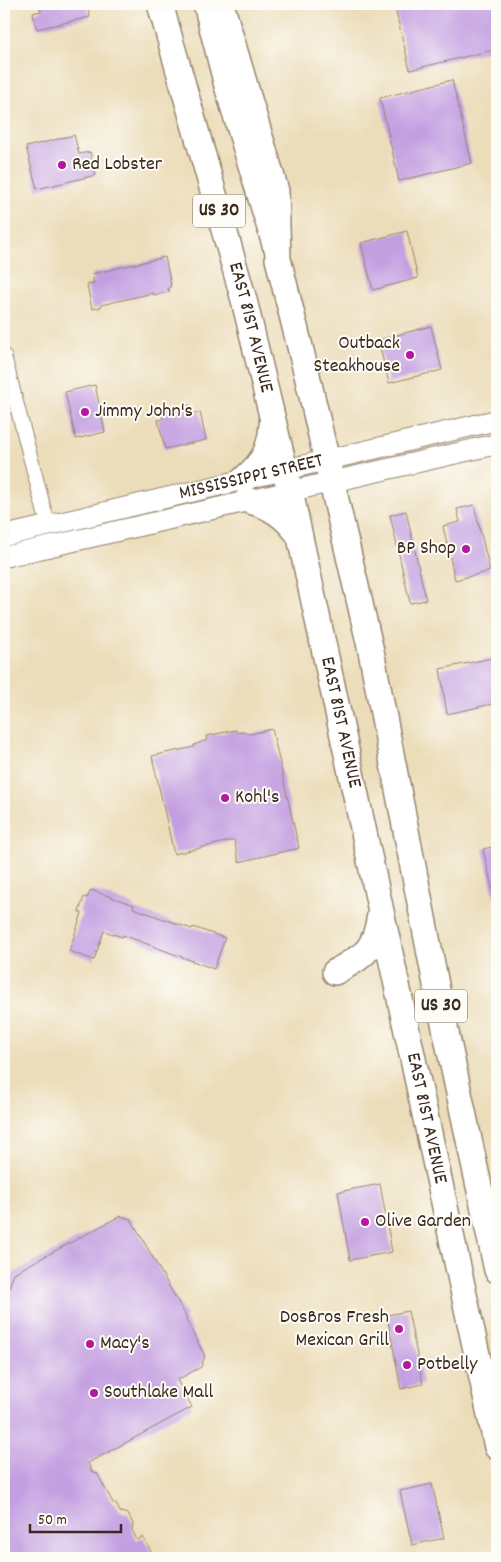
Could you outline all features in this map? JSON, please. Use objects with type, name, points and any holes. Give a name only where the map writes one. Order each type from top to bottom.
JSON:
[{"type":"highway","name":"EAST 81ST AVENUE","points":[[160,4],[163,20],[177,62],[226,235],[273,420],[497,1447]]},
{"type":"highway","points":[[221,4],[276,191],[278,259]]},
{"type":"highway","points":[[229,4],[239,64]]},
{"type":"highway","name":"EAST 81ST AVENUE","points":[[278,259],[371,651],[439,1000],[497,1270]]},
{"type":"highway","points":[[273,420],[270,442],[246,490],[263,505],[280,514],[299,535]]},
{"type":"highway","points":[[335,972],[365,954],[377,934],[380,913]]},
{"type":"main road","name":"EAST 81ST AVENUE","points":[[204,4],[257,195],[278,259]]},
{"type":"street","points":[[4,356],[48,525]]},
{"type":"street","name":"MISSISSIPPI STREET","points":[[4,557],[246,490],[329,470],[497,420]]},
{"type":"street","name":"MISSISSIPPI STREET","points":[[329,470],[497,444]]},
{"type":"street","name":"MISSISSIPPI STREET","points":[[4,536],[48,525],[246,490]]},
{"type":"building","points":[[40,4],[86,4],[90,17],[37,29],[33,13],[41,11]]},
{"type":"building","points":[[394,4],[497,4],[497,49],[410,70]]},
{"type":"building","points":[[452,80],[472,163],[399,181],[380,98]]},
{"type":"building","name":"Red Lobster","points":[[74,135],[79,154],[90,152],[96,175],[37,189],[26,147]]},
{"type":"building","points":[[407,231],[418,278],[373,290],[361,243]]},
{"type":"building","points":[[165,257],[171,285],[168,288],[169,292],[153,295],[153,293],[101,305],[101,307],[92,309],[87,285],[94,283],[92,274]]},
{"type":"building","name":"Outback Steakhouse","points":[[431,326],[442,370],[389,383],[378,340]]},
{"type":"building","name":"Jimmy John's","points":[[95,385],[105,432],[76,439],[65,392]]},
{"type":"building","points":[[190,405],[191,414],[200,412],[206,440],[165,449],[158,420],[163,419],[162,412]]},
{"type":"building","name":"BP Shop","points":[[474,505],[490,571],[455,580],[443,526],[460,522],[457,509]]},
{"type":"building","points":[[406,511],[426,600],[410,603],[390,515]]},
{"type":"building","points":[[497,657],[497,703],[447,714],[440,669]]},
{"type":"building","name":"Kohl's","points":[[272,729],[299,848],[239,862],[234,840],[174,854],[152,756],[194,747],[194,745],[207,740],[206,736],[236,730],[237,733],[251,734]]},
{"type":"building","points":[[497,846],[497,895],[494,896],[483,849]]},
{"type":"building","points":[[91,890],[134,905],[133,908],[192,929],[193,927],[225,938],[214,969],[123,935],[122,937],[104,931],[94,960],[69,951],[82,913],[79,912],[84,897],[87,898]]},
{"type":"building","name":"Olive Garden","points":[[380,1184],[392,1252],[350,1260],[338,1192]]},
{"type":"building","name":"Southlake Mall","points":[[120,1216],[131,1219],[186,1316],[186,1320],[205,1356],[201,1367],[177,1380],[192,1407],[88,1463],[92,1472],[97,1473],[120,1512],[128,1514],[137,1540],[143,1537],[154,1557],[4,1558],[4,1296],[7,1294],[14,1273]]},
{"type":"building","points":[[408,1311],[423,1384],[401,1389],[387,1315]]},
{"type":"building","points":[[432,1484],[444,1538],[412,1545],[400,1491]]},
{"type":"place","name":"Red Lobster","points":[[62,165]]},
{"type":"place","name":"Outback Steakhouse","points":[[410,355]]},
{"type":"place","name":"Jimmy John's","points":[[85,412]]},
{"type":"place","name":"BP Shop","points":[[466,549]]},
{"type":"place","name":"Kohl's","points":[[225,798]]},
{"type":"place","name":"Olive Garden","points":[[365,1222]]},
{"type":"place","name":"DosBros Fresh Mexican Grill","points":[[399,1329]]},
{"type":"place","name":"Macy's","points":[[90,1344]]},
{"type":"place","name":"Potbelly","points":[[407,1365]]},
{"type":"place","name":"Southlake Mall","points":[[94,1393]]}]
